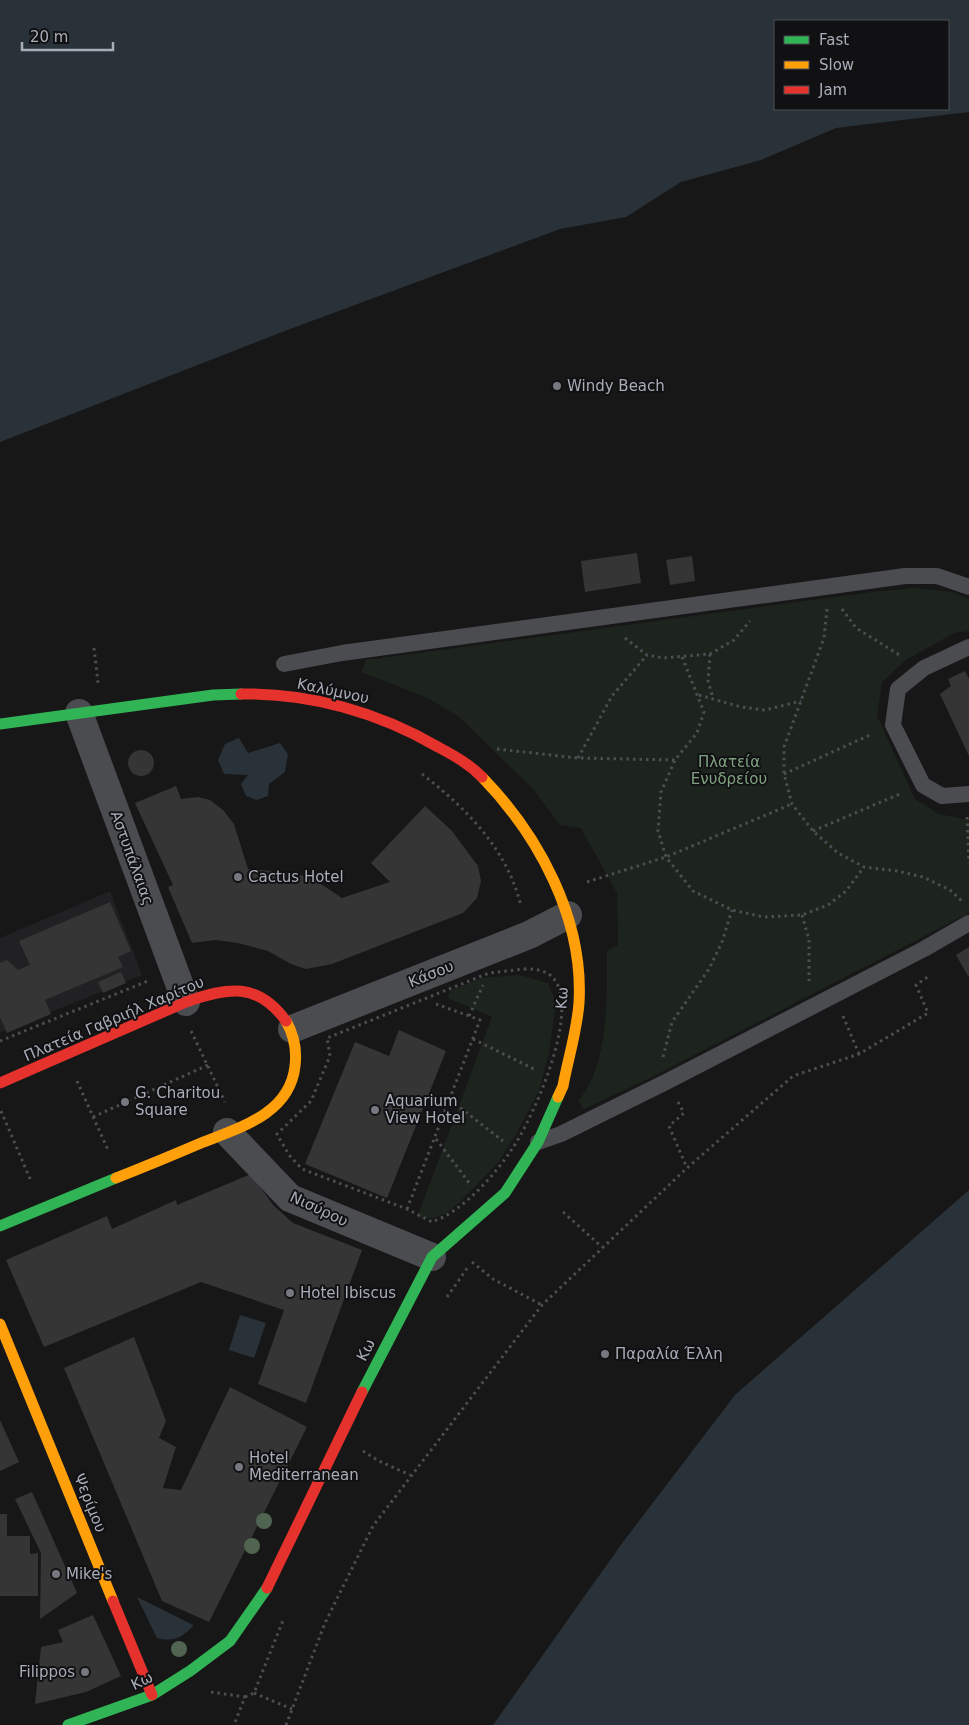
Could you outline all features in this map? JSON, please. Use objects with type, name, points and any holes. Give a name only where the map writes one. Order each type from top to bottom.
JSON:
[{"type":"main road","name":"Καλύμνου","points":[[0,724],[213,695],[266,694],[304,699],[368,713],[406,728],[470,766],[506,802],[540,854],[568,915]]},
{"type":"main road","name":"Κω","points":[[68,1725],[152,1694],[190,1671],[230,1641],[269,1586],[348,1418],[432,1257],[505,1193],[538,1142],[563,1086],[578,1004],[578,955],[568,915]]},
{"type":"main road","name":"Πλατεία Γαβριήλ Χαρίτου","points":[[0,1083],[188,1015],[213,992],[230,990],[250,993],[274,1006],[292,1030],[297,1049],[298,1060],[288,1092],[274,1108],[255,1121],[0,1226]]},
{"type":"main road","name":"Ψερίμου","points":[[0,1324],[152,1694]]},
{"type":"street","name":"Αστυπάλαιας","points":[[80,713],[188,1015]]},
{"type":"street","name":"Κάσου","points":[[292,1030],[529,936],[568,915]]},
{"type":"street","name":"Νισύρου","points":[[227,1132],[290,1198],[432,1257]]},
{"type":"lane","points":[[284,664],[342,653],[603,616],[905,576],[936,576],[969,587]]},
{"type":"lane","points":[[969,647],[924,668],[898,689],[893,725],[923,784],[942,796],[969,801]]},
{"type":"lane","points":[[538,1142],[561,1134],[666,1082],[924,949],[969,923]]},
{"type":"path","points":[[828,586],[856,628],[877,643],[924,668]]},
{"type":"path","points":[[828,586],[824,638],[784,747],[784,774],[792,804],[813,831],[838,854],[864,867],[897,871],[923,877],[950,890],[969,907]]},
{"type":"path","points":[[603,616],[636,648],[647,655],[663,658],[710,654],[734,640],[753,617],[760,594]]},
{"type":"path","points":[[94,648],[99,691]]},
{"type":"path","points":[[710,654],[708,681],[713,698]]},
{"type":"path","points":[[578,758],[612,696],[647,655]]},
{"type":"path","points":[[682,657],[699,695],[704,712],[696,733],[676,760],[661,792],[658,831],[666,857],[693,891],[732,910],[764,917],[802,915],[828,905],[846,891],[864,867]]},
{"type":"path","points":[[699,695],[741,707],[765,710],[801,701]]},
{"type":"path","points":[[784,774],[893,725]]},
{"type":"path","points":[[496,748],[578,758],[676,760]]},
{"type":"path","points":[[418,771],[452,797],[492,840],[508,865],[541,970]]},
{"type":"path","points":[[813,831],[923,784]]},
{"type":"path","points":[[969,801],[966,826],[969,863]]},
{"type":"path","points":[[587,882],[666,857],[792,804]]},
{"type":"path","points":[[582,874],[589,890]]},
{"type":"path","points":[[666,1082],[662,1061],[672,1022],[709,969],[722,942],[732,910]]},
{"type":"path","points":[[802,915],[809,940],[808,988],[811,1006]]},
{"type":"path","points":[[524,968],[541,970],[550,975],[557,984],[561,1008],[557,1051],[548,1076],[512,1149],[476,1191],[454,1212],[432,1222],[406,1209],[302,1169],[289,1155],[277,1134],[311,1101],[330,1056],[327,1038],[489,973],[524,968]]},
{"type":"path","points":[[469,1016],[489,973]]},
{"type":"path","points":[[286,1725],[324,1623],[373,1526],[410,1475],[542,1305],[687,1168],[793,1076],[859,1054],[928,1012],[916,985],[932,974]]},
{"type":"path","points":[[0,1041],[152,980]]},
{"type":"path","points":[[406,1209],[480,1020],[423,999]]},
{"type":"path","points":[[188,1015],[225,1102]]},
{"type":"path","points":[[842,1016],[859,1054]]},
{"type":"path","points":[[474,1038],[548,1076]]},
{"type":"path","points":[[93,1117],[208,1065]]},
{"type":"path","points":[[76,1078],[109,1153],[118,1149]]},
{"type":"path","points":[[216,1106],[232,1099]]},
{"type":"path","points":[[450,1100],[512,1149]]},
{"type":"path","points":[[1,1110],[33,1186]]},
{"type":"path","points":[[684,1113],[669,1126],[687,1168]]},
{"type":"path","points":[[435,1139],[476,1191]]},
{"type":"path","points":[[563,1212],[602,1247]]},
{"type":"path","points":[[444,1300],[478,1255]]},
{"type":"path","points":[[472,1262],[493,1278],[542,1305]]},
{"type":"path","points":[[358,1459],[366,1442]]},
{"type":"path","points":[[363,1450],[379,1461],[410,1475]]},
{"type":"path","points":[[234,1725],[245,1698],[254,1693],[287,1612]]},
{"type":"path","points":[[254,1693],[292,1709]]},
{"type":"path","points":[[235,1696],[245,1698]]},
{"type":"shaded area","points":[[0,0],[969,0],[969,112],[836,128],[761,160],[681,182],[626,217],[560,229],[290,329],[0,442]]},
{"type":"shaded area","points":[[239,738],[248,753],[280,743],[288,754],[285,772],[269,784],[268,796],[257,800],[246,796],[241,784],[248,775],[224,774],[218,760],[225,744]]},
{"type":"shaded area","points":[[110,891],[142,975],[0,1033],[0,938]]},
{"type":"shaded area","points":[[969,1190],[969,1725],[493,1725],[623,1542],[735,1395]]},
{"type":"shaded area","points":[[240,1315],[266,1323],[254,1358],[229,1350]]},
{"type":"shaded area","points":[[137,1597],[193,1626],[177,1638],[168,1640],[157,1638]]},
{"type":"green space","name":"Πλατεία Ενυδρείου","points":[[915,588],[952,592],[969,599],[969,631],[954,633],[906,660],[882,682],[877,716],[915,799],[939,814],[969,820],[969,913],[648,1079],[584,1109],[578,1101],[588,1087],[596,1069],[604,1030],[607,951],[618,945],[617,893],[581,828],[560,825],[533,789],[459,717],[428,698],[361,672],[366,660],[872,592]]},
{"type":"green space","points":[[520,975],[548,983],[556,1003],[549,1053],[539,1091],[515,1136],[497,1164],[447,1213],[434,1218],[417,1218],[492,1017],[448,998],[450,991],[481,978]]},
{"type":"building","points":[[637,553],[641,583],[585,592],[581,561]]},
{"type":"building","points":[[692,556],[695,581],[670,585],[666,560]]},
{"type":"building","points":[[965,671],[969,679],[969,756],[940,694],[951,686],[948,679]]},
{"type":"building","points":[[141,750],[150,754],[154,763],[150,772],[141,776],[132,772],[128,763],[132,754]]},
{"type":"building","name":"Cactus Hotel","points":[[176,786],[181,799],[198,797],[210,800],[223,810],[234,824],[248,869],[296,873],[318,882],[342,898],[390,882],[371,863],[425,806],[452,831],[478,866],[481,881],[477,898],[463,913],[332,964],[306,969],[291,964],[268,951],[238,943],[215,940],[192,943],[168,887],[173,885],[135,803]]},
{"type":"building","points":[[110,902],[131,951],[118,957],[123,967],[45,1000],[51,1014],[7,1033],[0,1017],[0,963],[7,960],[18,970],[30,965],[19,941]]},
{"type":"building","points":[[969,947],[969,975],[968,976],[956,955]]},
{"type":"building","points":[[121,972],[126,983],[103,993],[98,982]]},
{"type":"building","name":"Aquarium View Hotel","points":[[399,1030],[446,1051],[387,1198],[305,1164],[355,1042],[389,1056]]},
{"type":"building","name":"Hotel Ibiscus","points":[[251,1174],[273,1205],[293,1223],[362,1250],[306,1403],[258,1384],[284,1310],[201,1282],[44,1347],[6,1260],[107,1216],[112,1229],[176,1200],[177,1205]]},
{"type":"building","name":"Hotel Mediterranean","points":[[134,1337],[166,1421],[159,1438],[176,1447],[163,1488],[181,1490],[230,1387],[307,1427],[209,1622],[162,1601],[64,1368]]},
{"type":"building","points":[[0,1420],[19,1462],[0,1471]]},
{"type":"building","points":[[32,1492],[77,1593],[40,1619],[41,1553],[15,1499]]},
{"type":"building","points":[[0,1514],[7,1514],[7,1536],[30,1536],[30,1554],[38,1553],[38,1596],[0,1596]]},
{"type":"building","points":[[93,1615],[121,1676],[86,1692],[35,1704],[41,1647],[63,1642],[58,1630]]},
{"type":"traffic: fast","points":[[0,724],[213,695],[241,694]]},
{"type":"traffic: fast","points":[[362,1392],[432,1257],[505,1193],[538,1142],[558,1097]]},
{"type":"traffic: fast","points":[[0,1226],[116,1178]]},
{"type":"traffic: fast","points":[[68,1725],[152,1695],[190,1671],[230,1641],[267,1588]]},
{"type":"traffic: slow","points":[[482,777],[503,800],[539,852],[566,910],[574,941],[579,972],[578,1013],[563,1086],[558,1097]]},
{"type":"traffic: slow","points":[[116,1178],[246,1125],[273,1108],[284,1096],[291,1082],[295,1066],[296,1054],[294,1043],[286,1021]]},
{"type":"traffic: slow","points":[[0,1324],[113,1601]]},
{"type":"traffic: jam","points":[[241,694],[292,697],[318,701],[367,715],[392,724],[444,750],[467,764],[482,777]]},
{"type":"traffic: jam","points":[[0,1083],[186,1002],[215,993],[241,991],[253,994],[264,999],[286,1021]]},
{"type":"traffic: jam","points":[[267,1588],[362,1392]]},
{"type":"traffic: jam","points":[[113,1601],[152,1695]]},
{"type":"place","name":"Windy Beach","points":[[557,386]]},
{"type":"place","name":"Cactus Hotel","points":[[238,877]]},
{"type":"place","name":"G. Charitou Square","points":[[125,1102]]},
{"type":"place","name":"Aquarium View Hotel","points":[[375,1110]]},
{"type":"place","name":"Hotel Ibiscus","points":[[290,1293]]},
{"type":"place","name":"Παραλία Έλλη","points":[[605,1354]]},
{"type":"place","name":"Hotel Mediterranean","points":[[239,1467]]},
{"type":"place","name":"Mike's","points":[[56,1574]]},
{"type":"place","name":"Filippos","points":[[85,1672]]}]
